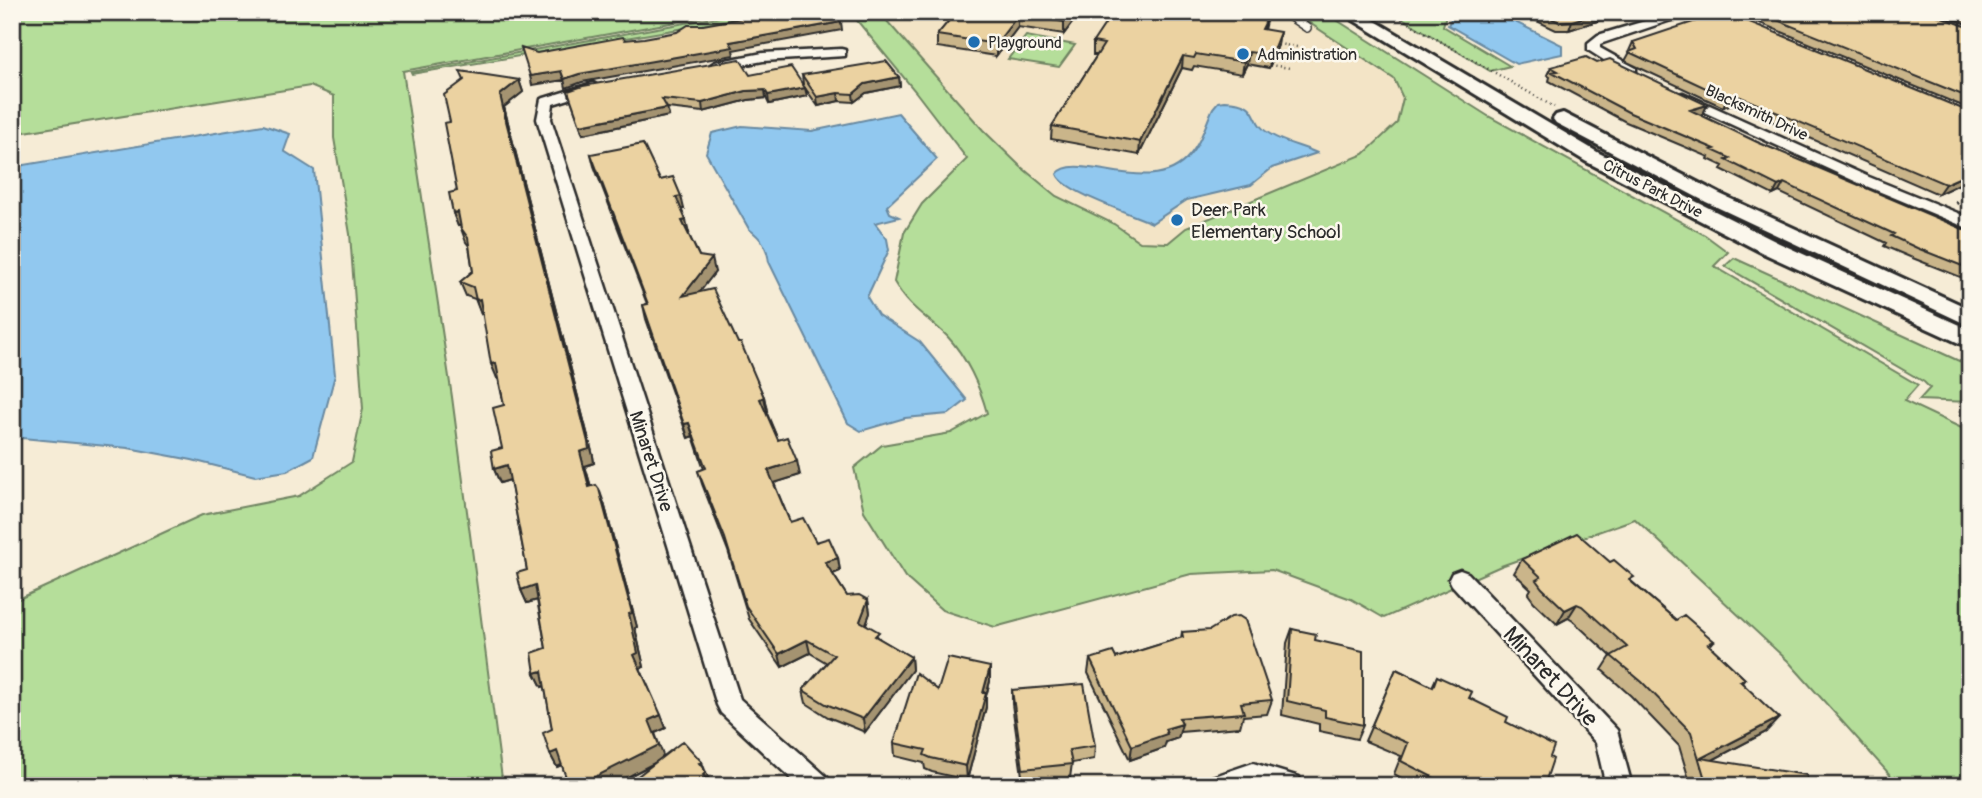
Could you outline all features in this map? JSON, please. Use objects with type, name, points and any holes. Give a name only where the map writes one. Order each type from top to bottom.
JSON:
[{"type":"street","name":"Citrus Park Drive","points":[[1348,12],[1592,156],[1771,248],[1970,340]]},
{"type":"street","name":"Citrus Park Drive","points":[[1380,12],[1630,156],[1920,297],[1970,318]]},
{"type":"street","points":[[1640,76],[1594,50],[1594,43],[1602,38],[1689,12]]},
{"type":"street","points":[[699,69],[763,57],[841,54]]},
{"type":"street","name":"Minaret Drive","points":[[608,85],[582,89],[546,102],[544,119],[730,705],[818,786]]},
{"type":"street","name":"Blacksmith Drive","points":[[1674,92],[1827,163],[1966,219]]},
{"type":"street","name":"Minaret Drive","points":[[1460,579],[1608,738],[1619,786]]},
{"type":"street","points":[[1221,786],[1253,775],[1290,786]]},
{"type":"lane","points":[[1283,12],[1307,28]]},
{"type":"path","points":[[1728,14],[1970,110]]},
{"type":"path","points":[[1278,44],[1297,47]]},
{"type":"path","points":[[1270,65],[1290,68]]},
{"type":"shaded area","name":"Deer Park Elementary School","points":[[853,12],[1324,12],[1488,116],[1544,147],[1097,293]]},
{"type":"green space","points":[[12,12],[732,12],[403,71],[452,397],[503,786],[12,786],[12,602],[202,515],[299,496],[352,462],[363,409],[350,234],[334,138],[334,96],[310,86],[12,134]]},
{"type":"green space","points":[[747,12],[780,12],[412,74],[411,72]]},
{"type":"green space","points":[[850,12],[879,12],[983,130],[1020,166],[1056,196],[1114,224],[1140,242],[1168,243],[1186,228],[1364,154],[1397,123],[1403,98],[1394,79],[1293,12],[1324,12],[1488,116],[1705,235],[1728,252],[1714,266],[1918,385],[1904,401],[1970,432],[1970,786],[1900,786],[1788,661],[1635,519],[1501,566],[1384,618],[1351,599],[1272,570],[1191,574],[995,627],[942,610],[905,577],[864,511],[854,468],[882,445],[951,433],[987,413],[976,382],[960,353],[947,336],[912,305],[894,282],[904,233],[922,204],[967,159]]},
{"type":"green space","points":[[1392,12],[1446,15],[1443,26],[1510,66],[1490,71]]},
{"type":"green space","points":[[1026,36],[1075,45],[1059,67],[1008,59]]},
{"type":"green space","points":[[1734,258],[1970,366],[1970,402],[1919,400],[1930,388],[1924,382],[1725,266]]},
{"type":"water","points":[[1481,15],[1507,18],[1562,45],[1562,54],[1516,64],[1448,25],[1452,17]]},
{"type":"water","points":[[1218,102],[1245,105],[1270,134],[1317,153],[1272,168],[1251,185],[1187,200],[1152,223],[1084,195],[1062,181],[1057,174],[1067,168],[1081,167],[1136,174],[1156,174],[1174,168],[1193,151],[1213,108]]},
{"type":"water","points":[[898,113],[937,159],[887,206],[890,213],[899,217],[875,223],[887,239],[889,250],[867,297],[878,315],[920,342],[967,400],[949,414],[905,418],[861,431],[848,423],[769,262],[765,247],[749,229],[706,153],[712,133],[742,126],[812,131]]},
{"type":"water","points":[[263,125],[290,134],[284,151],[314,170],[335,375],[313,457],[287,471],[255,476],[128,448],[22,438],[12,442],[12,167]]},
{"type":"building","points":[[774,12],[833,12],[841,22],[730,42],[733,47],[579,74],[564,79],[561,71],[530,76],[521,48],[537,53],[623,37],[625,40],[644,38],[677,32],[688,25],[703,25]]},
{"type":"building","points":[[956,12],[1072,12],[1064,22],[1018,15],[996,44],[937,35]]},
{"type":"building","points":[[1113,12],[1219,12],[1266,21],[1262,29],[1280,32],[1271,55],[1249,52],[1244,62],[1196,54],[1194,58],[1183,56],[1140,142],[1052,126],[1104,44],[1093,42]]},
{"type":"building","points":[[1538,12],[1602,12],[1559,22]]},
{"type":"building","points":[[1723,12],[1970,112],[1970,173],[1945,184],[1736,95],[1727,98],[1629,52],[1637,49],[1633,42]]},
{"type":"building","points":[[1757,12],[1929,12],[1970,28],[1970,98]]},
{"type":"building","points":[[1586,57],[1597,63],[1610,59],[1707,105],[1690,110],[1757,142],[1970,232],[1970,269],[1891,236],[1894,234],[1784,183],[1778,186],[1726,160],[1730,158],[1712,150],[1715,149],[1630,113],[1552,72],[1558,71],[1551,67]]},
{"type":"building","points":[[740,59],[750,75],[791,67],[805,88],[768,95],[765,90],[746,91],[702,103],[662,99],[667,108],[580,125],[568,91],[583,86]]},
{"type":"building","points":[[886,61],[899,77],[865,84],[853,94],[838,93],[817,97],[802,75]]},
{"type":"building","points":[[460,71],[519,80],[500,95],[588,442],[589,449],[580,452],[589,487],[596,485],[599,489],[632,613],[629,614],[638,653],[634,655],[661,715],[649,720],[659,745],[577,786],[569,786],[557,751],[550,754],[543,733],[552,729],[542,671],[535,673],[532,653],[546,648],[535,585],[521,590],[517,573],[527,570],[507,465],[494,469],[491,451],[502,448],[493,408],[504,405],[496,363],[491,364],[480,299],[476,300],[473,287],[460,282],[473,271],[468,238],[461,228],[458,212],[453,213],[449,193],[457,191],[444,123],[450,122],[444,95],[464,80]]},
{"type":"building","points":[[643,144],[660,180],[673,177],[681,196],[676,197],[686,220],[682,221],[699,256],[712,258],[683,296],[713,289],[738,343],[741,343],[764,397],[760,399],[778,440],[787,437],[797,461],[768,470],[790,522],[803,518],[816,542],[829,538],[838,558],[825,562],[847,596],[859,595],[868,600],[860,621],[879,632],[875,636],[911,657],[863,719],[826,704],[803,690],[834,655],[807,640],[779,654],[746,606],[725,538],[698,471],[706,468],[689,423],[684,424],[643,305],[648,304],[591,154]]},
{"type":"building","points":[[1577,533],[1610,562],[1614,560],[1634,577],[1629,580],[1676,620],[1684,615],[1714,641],[1708,644],[1745,679],[1740,681],[1779,718],[1701,758],[1806,775],[1810,786],[1707,786],[1691,732],[1642,682],[1611,656],[1627,647],[1582,606],[1577,604],[1565,610],[1542,588],[1536,580],[1541,577],[1522,559]]},
{"type":"building","points":[[1239,616],[1245,620],[1272,700],[1241,703],[1244,713],[1179,718],[1182,724],[1165,729],[1167,734],[1132,746],[1090,659],[1113,652],[1116,658],[1183,637],[1182,632],[1210,630],[1231,617]]},
{"type":"building","points":[[1292,629],[1316,634],[1315,640],[1363,651],[1363,725],[1325,717],[1325,710],[1287,701]]},
{"type":"building","points":[[948,658],[990,667],[983,693],[986,693],[966,766],[931,758],[924,755],[926,750],[894,743],[916,673],[938,690]]},
{"type":"building","points":[[1396,669],[1433,687],[1437,676],[1472,692],[1469,698],[1508,717],[1506,722],[1554,746],[1550,757],[1553,759],[1544,786],[1450,786],[1401,761],[1408,743],[1371,727]]},
{"type":"building","points":[[1084,684],[1095,746],[1069,750],[1072,764],[1023,769],[1012,690]]},
{"type":"building","points":[[683,741],[702,762],[699,763],[706,772],[703,775],[713,786],[625,786]]},
{"type":"place","name":"Playground","points":[[974,42]]},
{"type":"place","name":"Administration","points":[[1243,54]]},
{"type":"place","name":"Deer Park Elementary School","points":[[1177,220]]}]
